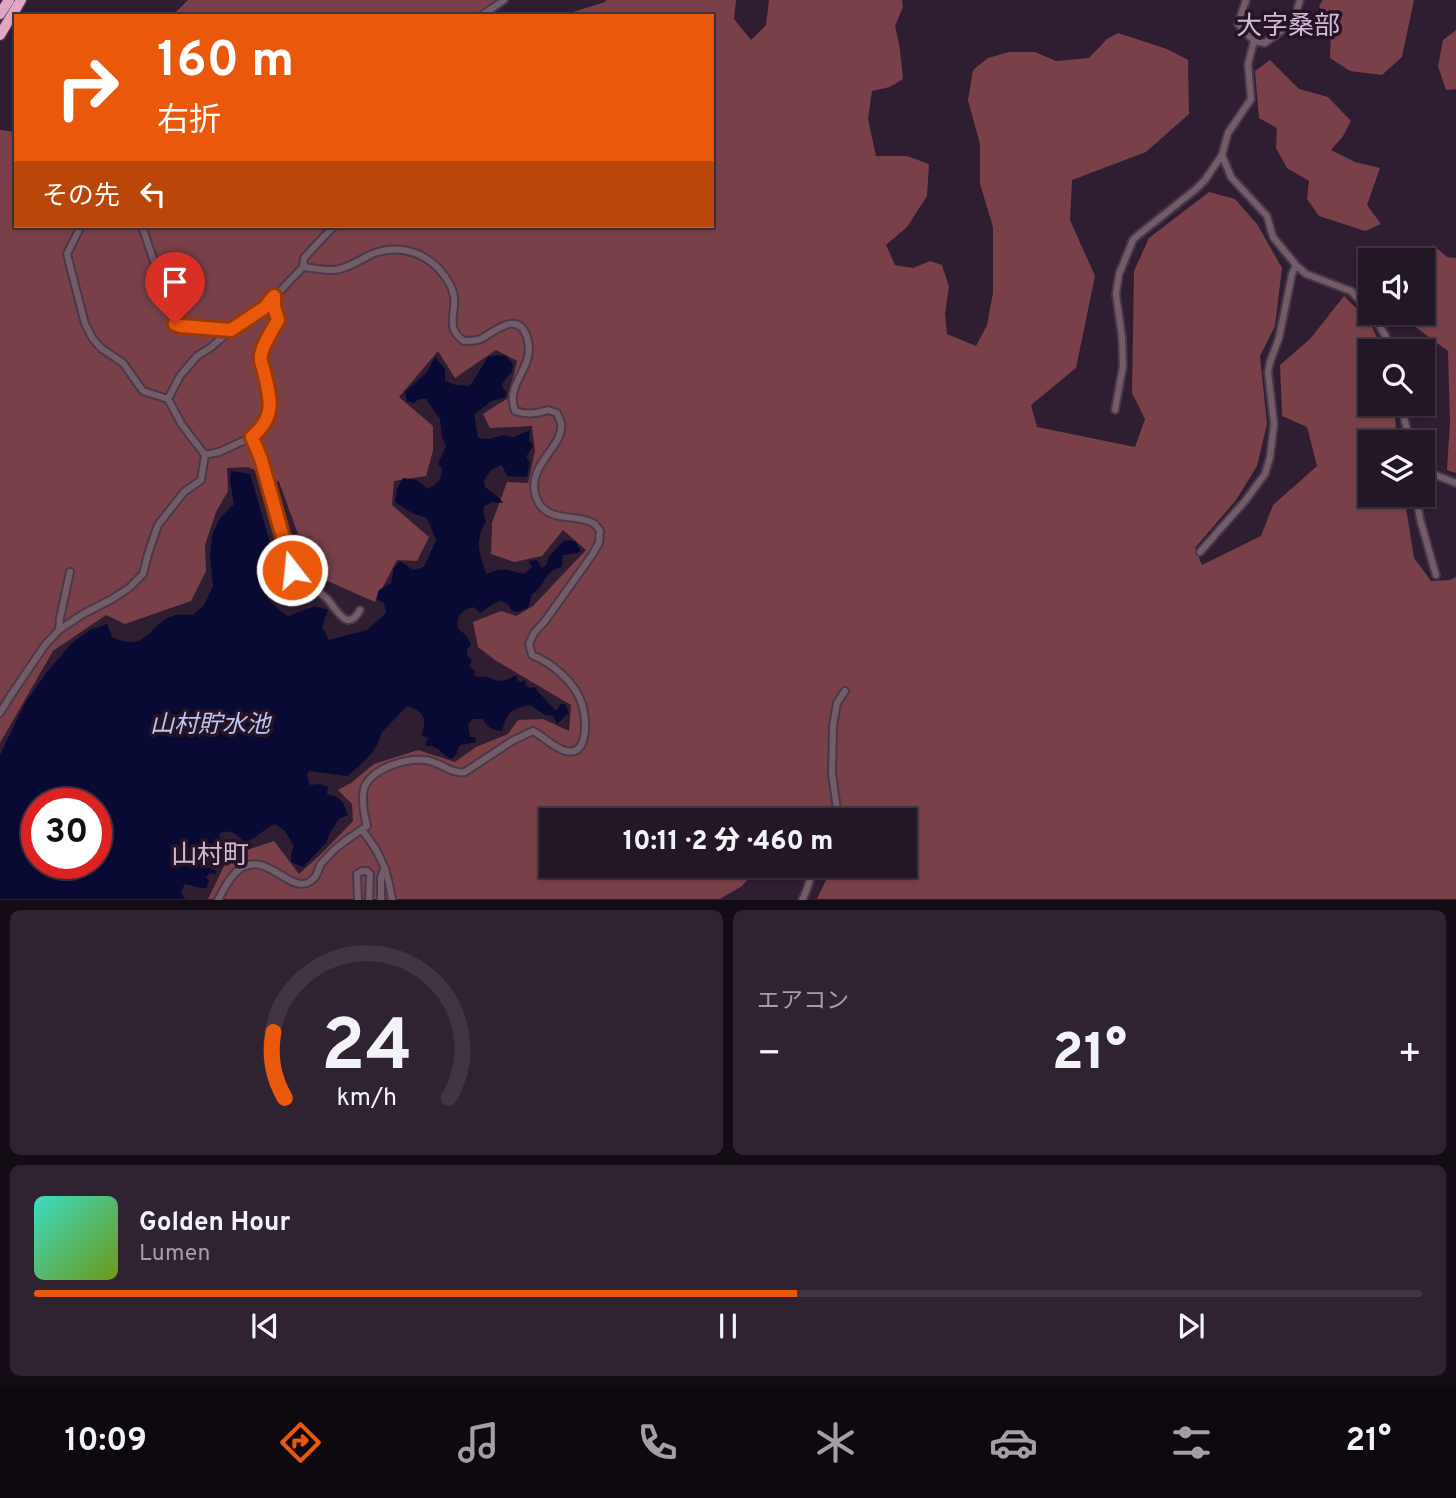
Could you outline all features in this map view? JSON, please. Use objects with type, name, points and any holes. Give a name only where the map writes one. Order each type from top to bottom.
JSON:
[{"type":"highway","points":[[0,14],[9,0]]},
{"type":"highway","points":[[0,35],[21,0]]},
{"type":"street","points":[[484,14],[504,0]]},
{"type":"street","points":[[1246,0],[1238,23],[1254,41],[1265,43],[1294,21],[1300,0]]},
{"type":"street","points":[[1115,410],[1123,366],[1116,294],[1119,274],[1133,240],[1196,189],[1222,155],[1228,133],[1251,99],[1248,64],[1254,41]]},
{"type":"street","points":[[1222,155],[1231,177],[1267,216],[1273,237],[1296,265],[1306,274],[1351,291],[1358,298]]},
{"type":"street","points":[[0,713],[45,645],[59,630],[129,588],[143,574],[158,525],[184,492],[201,480],[205,455],[182,425],[168,399],[144,391],[123,363],[93,339],[85,324],[66,254],[80,228]]},
{"type":"street","points":[[143,228],[175,324],[231,330]]},
{"type":"street","points":[[168,399],[180,376],[197,356],[264,308],[303,267],[304,258],[332,228]]},
{"type":"street","points":[[218,900],[238,870],[253,865],[263,865],[297,884],[308,883],[318,875],[321,865],[334,850],[367,827],[363,801],[366,785],[377,772],[396,763],[426,760],[459,774],[533,731],[566,751],[580,747],[585,738],[582,703],[569,682],[552,666],[532,655],[529,644],[534,633],[599,543],[600,531],[594,523],[552,515],[536,499],[534,485],[537,471],[560,435],[561,422],[557,413],[548,410],[523,414],[515,411],[512,396],[514,386],[525,369],[530,354],[524,330],[508,324],[481,338],[464,341],[454,330],[452,311],[455,301],[452,287],[437,267],[408,250],[393,249],[373,254],[342,269],[329,271],[303,267]]},
{"type":"street","points":[[1200,552],[1265,474],[1274,424],[1268,372],[1296,265]]},
{"type":"street","points":[[205,455],[219,452],[252,437],[268,419],[271,406],[260,357],[278,320],[274,296]]},
{"type":"street","points":[[252,437],[258,449],[286,553],[295,576],[306,587],[325,596],[342,618],[355,618],[360,610]]},
{"type":"street","points":[[1435,475],[1456,483]]},
{"type":"street","points":[[1418,507],[1436,575]]},
{"type":"street","points":[[59,630],[70,572]]},
{"type":"street","points":[[837,808],[832,774],[833,726],[837,704],[845,691]]},
{"type":"street","points":[[362,830],[381,857],[392,900]]},
{"type":"street","points":[[381,900],[381,877],[385,868]]},
{"type":"street","points":[[358,900],[357,874],[362,871],[370,874],[369,900]]},
{"type":"street","points":[[802,900],[810,878]]},
{"type":"shaded area","points":[[188,0],[500,0],[480,14],[174,14]]},
{"type":"shaded area","points":[[606,0],[736,0],[734,19],[751,40],[766,25],[769,0],[902,0],[903,7],[895,26],[903,79],[890,87],[872,91],[868,119],[876,156],[907,156],[929,164],[927,196],[907,227],[886,245],[895,265],[913,268],[930,261],[942,265],[949,287],[945,314],[947,334],[976,346],[987,325],[993,293],[993,227],[980,184],[980,144],[968,100],[973,70],[988,58],[1009,52],[1035,52],[1056,61],[1089,58],[1107,39],[1118,33],[1167,49],[1188,60],[1189,114],[1146,152],[1072,180],[1070,220],[1095,276],[1076,368],[1031,405],[1037,427],[1135,447],[1145,419],[1132,393],[1134,271],[1149,238],[1209,192],[1235,199],[1257,224],[1282,268],[1275,326],[1260,356],[1267,424],[1257,466],[1236,500],[1195,548],[1202,565],[1261,536],[1273,505],[1317,466],[1307,427],[1282,416],[1280,365],[1310,339],[1344,296],[1358,310],[1358,325],[1371,325],[1378,339],[1358,339],[1358,416],[1395,416],[1396,430],[1358,430],[1358,507],[1406,507],[1414,558],[1431,581],[1456,577],[1456,899],[817,899],[827,878],[917,878],[917,808],[539,808],[539,878],[749,878],[742,886],[720,899],[208,899],[229,856],[274,841],[299,874],[353,821],[352,804],[338,790],[374,764],[418,750],[455,762],[476,747],[508,734],[518,720],[543,719],[569,731],[571,705],[478,647],[473,622],[501,611],[516,616],[533,606],[586,550],[563,530],[542,556],[514,562],[491,554],[492,523],[507,482],[528,483],[535,451],[532,426],[490,428],[483,414],[508,398],[517,361],[496,350],[455,378],[438,351],[399,397],[433,426],[433,451],[426,476],[394,481],[392,505],[429,537],[417,561],[397,560],[375,602],[323,579],[305,553],[279,482],[248,467],[227,468],[228,491],[216,512],[205,545],[206,571],[191,601],[125,624],[106,615],[53,651],[0,743],[0,130],[14,132],[14,228],[714,228],[714,14],[566,14]]},
{"type":"shaded area","points":[[1323,0],[1414,0],[1402,57],[1382,75],[1350,71],[1330,58],[1331,30],[1319,6]]},
{"type":"shaded area","points":[[1456,30],[1456,89],[1446,90],[1438,66],[1443,40]]},
{"type":"shaded area","points":[[1270,60],[1299,89],[1328,97],[1351,121],[1331,150],[1355,162],[1380,168],[1367,205],[1381,224],[1365,231],[1319,216],[1307,199],[1309,181],[1287,168],[1276,148],[1277,128],[1259,118],[1255,71]]},
{"type":"shaded area","points":[[1433,245],[1447,257],[1456,258],[1456,473],[1447,470],[1450,422],[1448,351],[1413,325],[1435,325],[1435,248],[1430,248]]},
{"type":"water","name":"山村貯水池","points":[[506,356],[513,364],[512,371],[502,384],[507,392],[505,397],[492,401],[474,414],[478,438],[489,439],[503,435],[514,437],[530,430],[529,440],[533,446],[526,457],[530,463],[527,477],[507,476],[502,465],[491,470],[484,480],[485,487],[503,503],[493,502],[484,506],[486,521],[479,547],[486,574],[509,570],[524,574],[532,567],[529,561],[537,560],[542,568],[563,541],[575,541],[581,551],[563,555],[562,567],[551,572],[532,594],[528,608],[517,612],[501,601],[480,613],[473,607],[460,615],[459,630],[471,645],[467,649],[467,655],[472,661],[469,666],[478,677],[500,681],[517,675],[517,680],[525,680],[526,685],[534,687],[555,710],[565,704],[569,713],[557,724],[553,716],[545,715],[530,705],[524,706],[511,712],[502,731],[486,725],[483,719],[473,719],[469,723],[470,737],[475,737],[476,742],[460,745],[451,759],[437,748],[425,746],[428,738],[421,735],[423,717],[408,706],[381,733],[377,745],[368,757],[347,776],[309,771],[307,775],[310,785],[328,787],[327,794],[341,801],[348,815],[339,819],[326,843],[303,867],[291,862],[294,846],[285,831],[275,824],[244,842],[236,834],[227,832],[219,834],[220,842],[205,844],[201,848],[203,860],[217,872],[206,877],[209,881],[206,888],[185,884],[181,891],[186,899],[0,899],[0,755],[25,703],[72,643],[90,630],[107,624],[112,637],[124,642],[141,640],[167,619],[178,615],[193,615],[204,605],[213,586],[210,557],[212,535],[220,518],[234,504],[231,471],[250,474],[273,553],[258,572],[267,598],[288,616],[315,606],[328,610],[322,627],[329,640],[367,630],[386,613],[384,603],[376,599],[379,590],[391,583],[394,568],[400,561],[413,570],[424,567],[436,540],[427,518],[412,513],[395,502],[397,489],[403,478],[417,480],[428,489],[437,483],[442,472],[438,464],[446,446],[440,419],[426,399],[419,399],[414,403],[407,401],[405,392],[427,372],[435,357],[445,369],[445,381],[470,386],[488,357]]},
{"type":"district","name":"大字桑部","points":[[1288,25]]},
{"type":"district","name":"山村町","points":[[210,854]]},
{"type":"route","points":[[175,324],[231,330],[264,308],[274,296],[278,320],[260,357],[271,406],[268,419],[252,437],[258,449],[292,570]]}]
